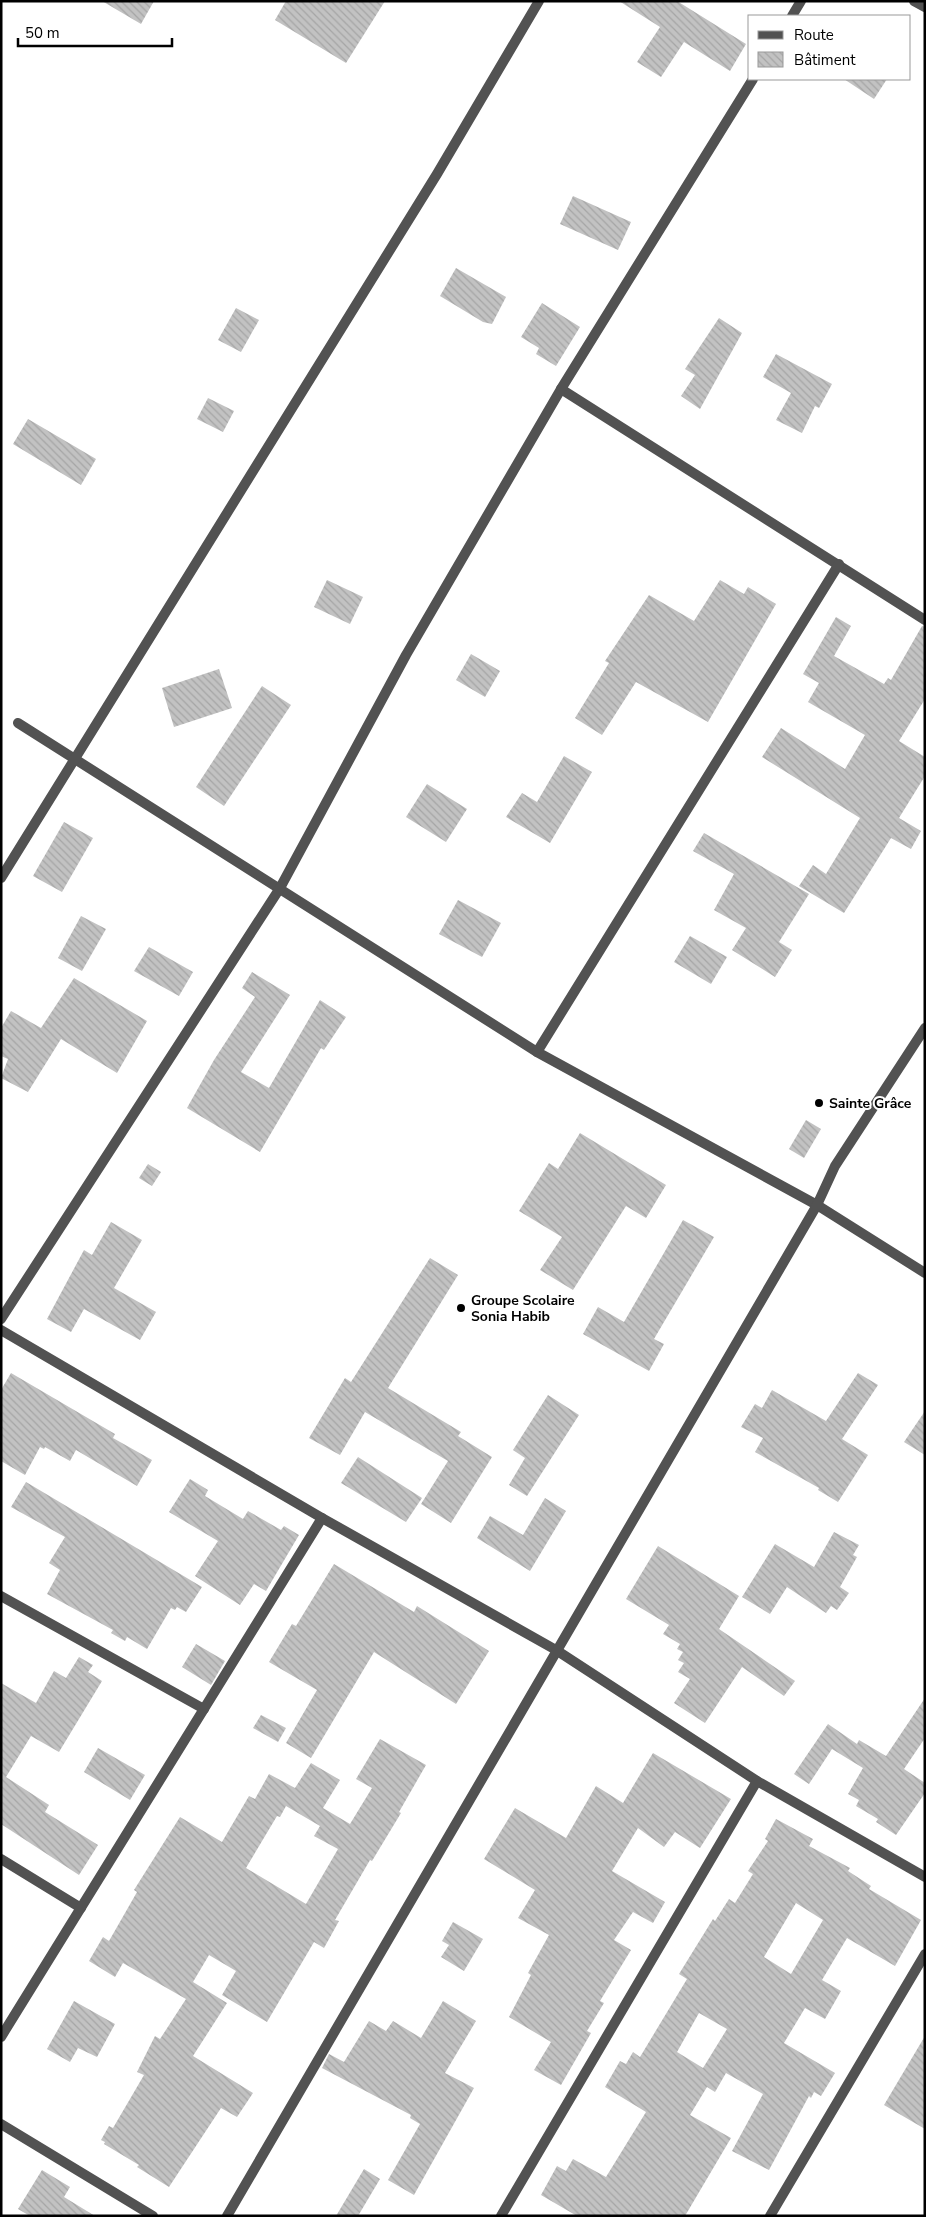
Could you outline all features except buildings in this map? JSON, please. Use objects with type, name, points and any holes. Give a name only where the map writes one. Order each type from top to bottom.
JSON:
[{"type":"street","points":[[1,878],[437,174],[539,1]]},
{"type":"street","points":[[793,15],[801,1]]},
{"type":"street","points":[[914,1],[925,8]]},
{"type":"street","points":[[1,1319],[280,888],[406,655],[561,389],[752,80]]},
{"type":"street","points":[[561,389],[925,620]]},
{"type":"street","points":[[536,1052],[839,564]]},
{"type":"street","points":[[18,723],[536,1052],[817,1205],[925,1273]]},
{"type":"street","points":[[227,2216],[817,1205],[835,1166],[925,1028]]},
{"type":"street","points":[[1,1330],[322,1518],[556,1650],[757,1781],[925,1877]]},
{"type":"street","points":[[1,2037],[322,1518]]},
{"type":"street","points":[[1,1596],[204,1709]]},
{"type":"street","points":[[501,2216],[757,1781]]},
{"type":"street","points":[[1,1859],[81,1908]]},
{"type":"street","points":[[770,2216],[925,1954]]},
{"type":"street","points":[[1,2124],[153,2216]]},
{"type":"place","name":"Sainte Grâce","points":[[819,1103]]},
{"type":"place","name":"Groupe Scolaire Sonia Habib","points":[[461,1308]]}]
